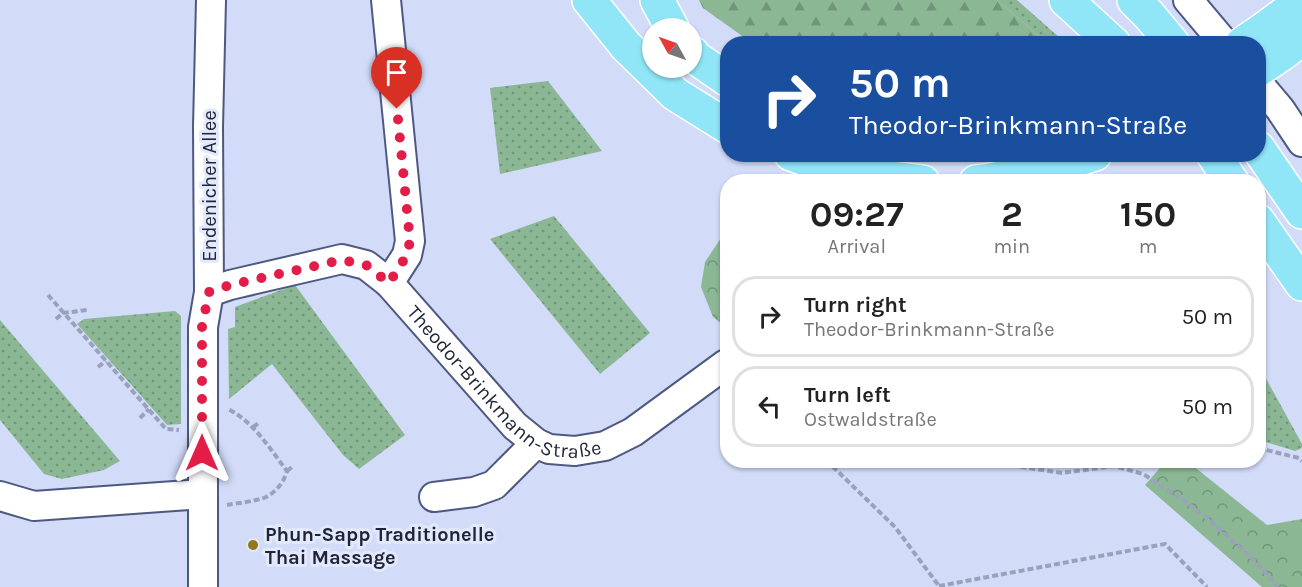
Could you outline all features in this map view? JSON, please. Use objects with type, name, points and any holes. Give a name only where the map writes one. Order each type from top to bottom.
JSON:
[{"type":"highway","points":[[589,0],[626,46],[675,94],[720,122]]},
{"type":"highway","points":[[657,0],[667,18]]},
{"type":"highway","points":[[1066,0],[1105,36]]},
{"type":"highway","points":[[1254,36],[1302,1]]},
{"type":"highway","points":[[1141,8],[1166,36]]},
{"type":"highway","points":[[1266,65],[1302,38]]},
{"type":"highway","points":[[702,62],[720,75]]},
{"type":"highway","points":[[1266,160],[1302,212]]},
{"type":"highway","points":[[814,162],[865,174]]},
{"type":"highway","points":[[1023,174],[1070,162]]},
{"type":"highway","points":[[1266,232],[1302,284]]},
{"type":"street","name":"Endenicher Allee","points":[[203,587],[202,327],[209,292],[208,127],[211,0]]},
{"type":"street","points":[[386,0],[410,241],[407,255],[389,283]]},
{"type":"street","points":[[1188,0],[1218,36]]},
{"type":"street","points":[[1266,92],[1302,142]]},
{"type":"street","name":"Theodor-Brinkmann-Straße","points":[[209,292],[230,285],[342,260],[366,265],[389,283],[515,426],[536,443],[549,449],[575,451],[605,446],[633,432],[720,368]]},
{"type":"street","points":[[434,497],[474,492],[494,485],[536,443]]},
{"type":"street","points":[[0,496],[34,506],[203,500]]},
{"type":"path","points":[[48,295],[166,429],[202,432]]},
{"type":"path","points":[[56,319],[63,313],[87,310]]},
{"type":"path","points":[[98,367],[106,361]]},
{"type":"path","points":[[140,418],[149,409]]},
{"type":"path","points":[[259,423],[253,427],[287,471]]},
{"type":"path","points":[[1266,450],[1299,458],[1302,461]]},
{"type":"path","points":[[203,500],[226,506],[266,497],[285,479],[287,471],[292,467]]},
{"type":"path","points":[[834,468],[896,527],[939,586],[1165,544],[1207,587]]},
{"type":"path","points":[[1029,468],[1062,473],[1099,468]]},
{"type":"path","points":[[1121,468],[1143,474],[1185,501],[1255,561],[1278,587]]},
{"type":"green space","points":[[699,0],[997,0],[1039,36],[742,36],[703,8]]},
{"type":"green space","points":[[997,0],[1017,0],[1058,36],[1039,36]]},
{"type":"green space","points":[[548,81],[602,151],[500,174],[490,88]]},
{"type":"green space","points":[[554,216],[650,333],[600,374],[490,239]]},
{"type":"green space","points":[[720,240],[720,322],[713,317],[701,287],[705,262]]},
{"type":"green space","points":[[295,285],[405,435],[359,469],[343,455],[272,364],[229,399],[228,329],[235,327],[235,307]]},
{"type":"green space","points":[[175,311],[181,316],[181,424],[167,425],[77,324],[84,319]]},
{"type":"green space","points":[[0,320],[120,461],[104,470],[62,479],[44,474],[0,420]]},
{"type":"green space","points":[[1266,379],[1302,444],[1302,448],[1295,451],[1266,442]]},
{"type":"green space","points":[[1160,468],[1196,468],[1267,525],[1302,519],[1302,587],[1262,587],[1145,485]]},
{"type":"green space","points":[[1302,535],[1302,570],[1288,543]]},
{"type":"place","name":"Phun-Sapp Traditionelle Thai Massage","points":[[253,545]]},
{"type":"route","points":[[202,453],[202,327],[209,292],[230,285],[342,260],[366,265],[389,283],[407,255],[410,241],[397,109]]}]
